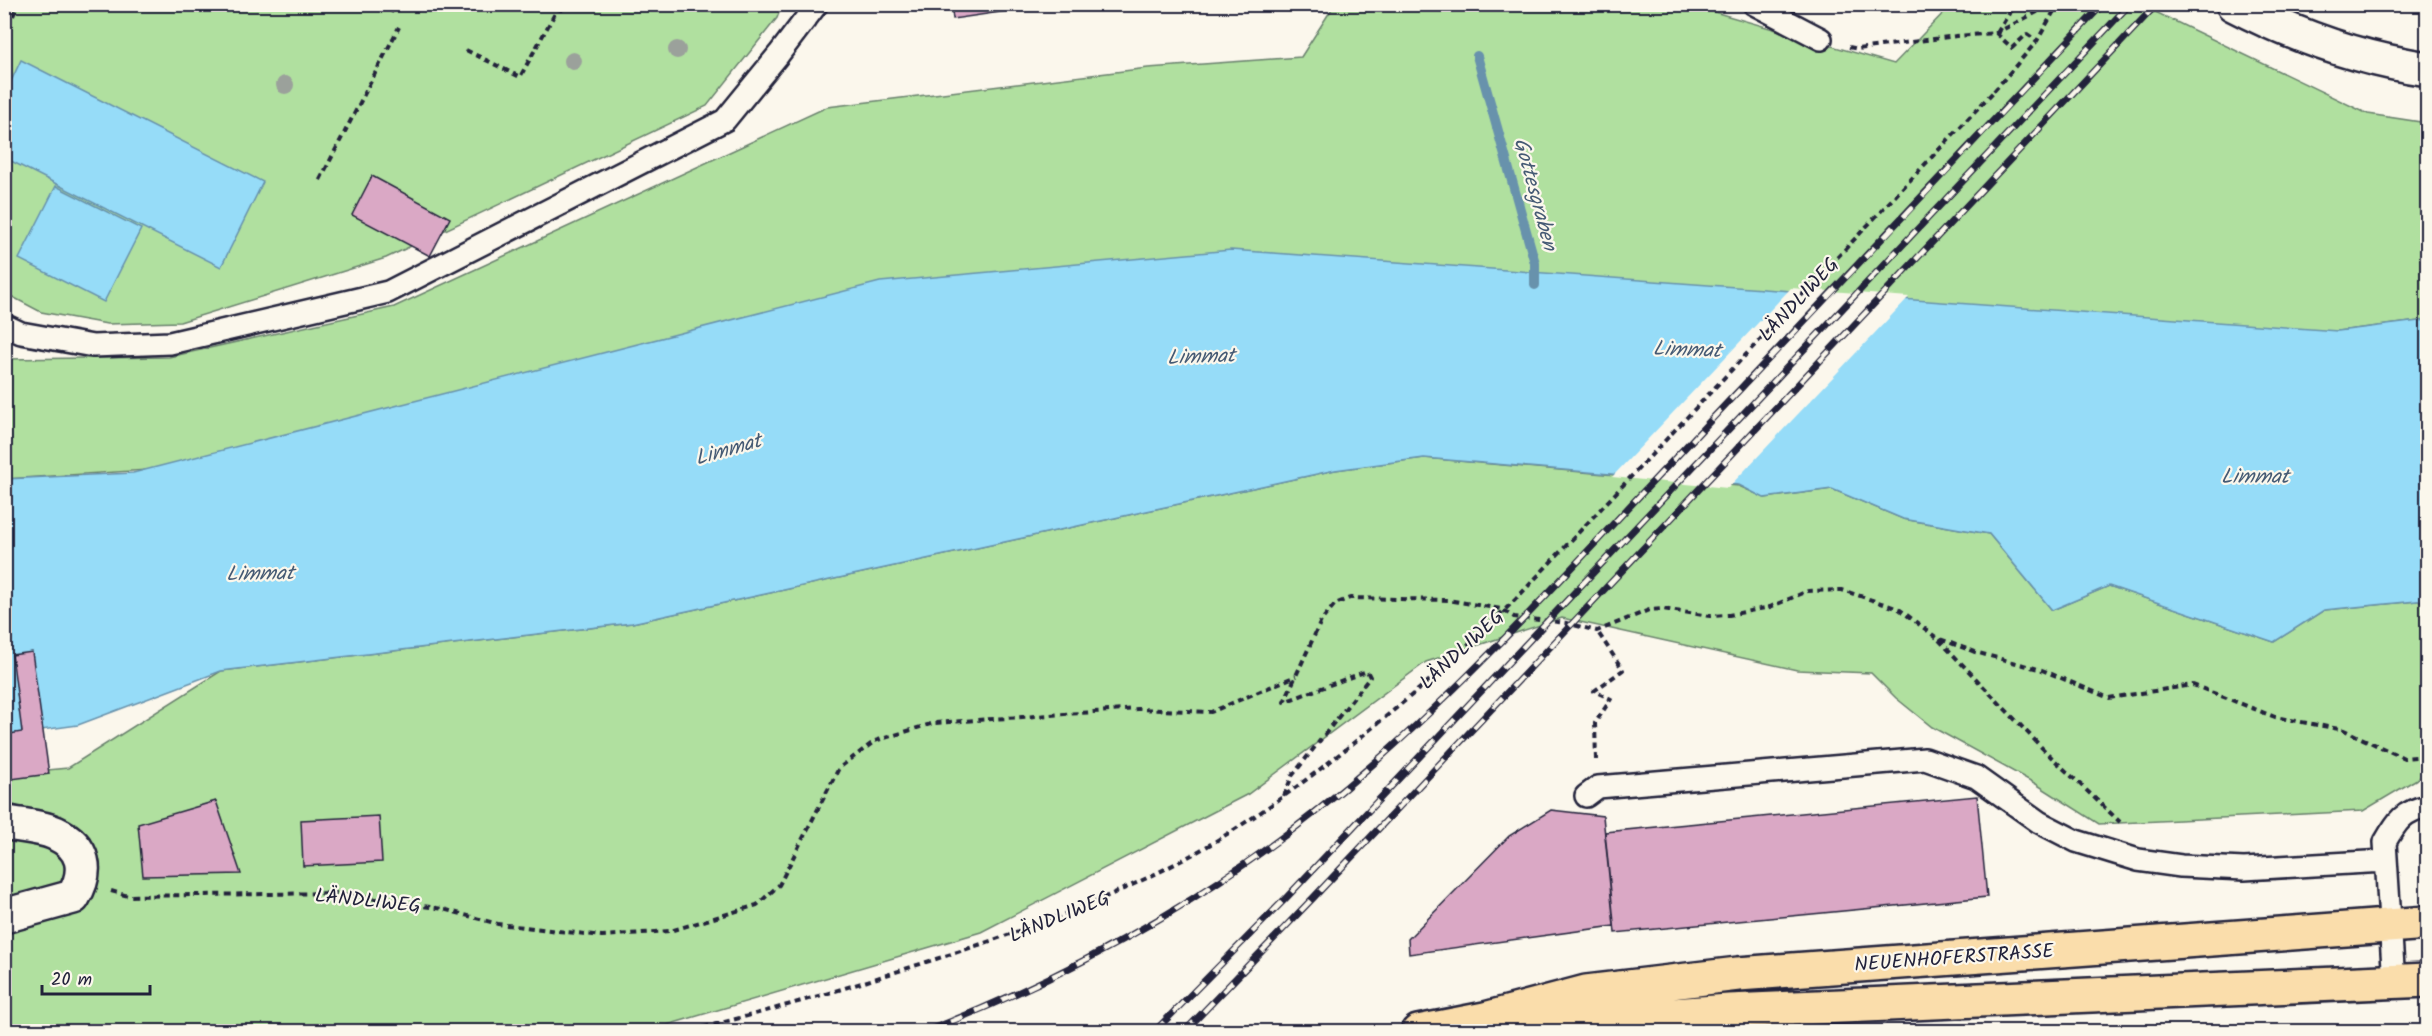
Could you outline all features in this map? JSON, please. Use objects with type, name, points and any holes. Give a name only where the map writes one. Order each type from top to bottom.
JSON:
[{"type":"main road","points":[[2233,4],[2324,45],[2389,63],[2427,69]]},
{"type":"main road","points":[[4,822],[54,832],[73,844],[84,864],[82,883],[73,897],[4,916]]},
{"type":"main road","name":"NEUENHOFERSTRASSE","points":[[1418,1032],[1485,1019],[1586,992],[1738,974],[2427,923]]},
{"type":"main road","name":"NEUENHOFERSTRASSE","points":[[1485,1019],[1589,1021],[1741,1010],[2427,980]]},
{"type":"lane","points":[[4,325],[21,333],[93,346],[170,343],[388,292],[725,120],[780,54],[817,4]]},
{"type":"lane","points":[[1754,4],[1821,39]]},
{"type":"lane","points":[[1592,792],[1925,759],[1976,777],[2039,822],[2076,841],[2138,860],[2181,866],[2244,869],[2385,861]]},
{"type":"lane","points":[[2394,982],[2385,842],[2395,823],[2411,810],[2427,806]]},
{"type":"path","points":[[13,16],[18,4]]},
{"type":"path","points":[[380,4],[397,14]]},
{"type":"path","points":[[549,4],[561,10],[571,4]]},
{"type":"path","points":[[1996,33],[2015,4]]},
{"type":"path","points":[[1821,39],[1858,49],[1996,33],[2053,4]]},
{"type":"path","name":"LÄNDLIWEG","points":[[683,1032],[795,1004],[1016,934],[1137,883],[1208,845],[1284,796],[1360,739],[1437,674],[1515,600],[1994,91],[2037,41],[2058,4]]},
{"type":"path","points":[[466,50],[520,77],[558,8]]},
{"type":"path","points":[[320,180],[399,27]]},
{"type":"path","points":[[1996,33],[2012,48],[2027,34],[2037,41]]},
{"type":"path","points":[[1284,796],[1292,776],[1370,677],[1367,671],[1284,702],[1321,621],[1335,604],[1350,598],[1448,600],[1501,609],[1514,617],[1566,623],[1597,631],[1649,610],[1662,609],[1710,616],[1729,615],[1770,607],[1808,591],[1842,590],[1899,609],[1937,638],[2047,753],[2139,840],[2138,860]]},
{"type":"path","points":[[1592,792],[1595,723],[1611,699],[1594,691],[1623,670],[1597,631]]},
{"type":"path","points":[[1937,638],[1975,652],[2042,670],[2109,698],[2193,685],[2275,717],[2344,730],[2404,758],[2427,756]]},
{"type":"path","name":"LÄNDLIWEG","points":[[82,883],[128,896],[336,893],[443,909],[498,924],[602,936],[670,931],[757,905],[779,885],[839,768],[875,741],[934,723],[1138,709],[1211,712],[1297,676]]},
{"type":"green space","points":[[1360,4],[1690,5],[1894,64],[1951,5],[2141,5],[2368,114],[2427,123],[2427,320],[2338,331],[5,479],[5,359],[169,357],[394,307],[827,107],[1148,68],[1301,57],[1333,7]]},
{"type":"green space","points":[[4,5],[782,5],[777,18],[707,106],[386,258],[180,322],[107,324],[41,312],[5,293]]},
{"type":"green space","points":[[1424,458],[1739,486],[1765,498],[1832,489],[1903,519],[1989,534],[2052,610],[2109,586],[2274,642],[2324,610],[2427,600],[2427,773],[2363,811],[2099,824],[2036,784],[1932,727],[1896,698],[1871,673],[1797,670],[1562,618],[1426,662],[1248,794],[981,932],[667,1025],[596,1032],[5,1032],[5,774],[68,768],[221,671],[632,623],[1335,470]]},
{"type":"water","points":[[21,60],[263,182],[221,267],[5,158],[5,94]]},
{"type":"water","points":[[56,186],[141,229],[104,302],[19,259]]},
{"type":"water","name":"Limmat","points":[[1231,250],[2338,331],[2427,320],[2427,600],[2324,610],[2274,642],[2109,586],[2052,610],[1989,534],[1903,519],[1832,489],[1764,498],[1739,485],[1424,458],[1335,470],[632,623],[221,671],[78,725],[5,735],[5,479],[133,473],[880,282]]},
{"type":"pier","points":[[1791,288],[1909,297],[1728,488],[1612,477]]},
{"type":"building","points":[[951,4],[1014,4],[1014,10],[953,19]]},
{"type":"building","points":[[372,176],[450,218],[430,256],[352,215]]},
{"type":"building","points":[[32,652],[49,774],[4,780],[4,735],[22,732],[12,655]]},
{"type":"building","points":[[1977,796],[1987,897],[1615,933],[1605,832]]},
{"type":"building","points":[[216,801],[241,874],[143,876],[138,824]]},
{"type":"building","points":[[1551,810],[1603,816],[1614,926],[1409,954],[1408,939],[1509,836]]},
{"type":"building","points":[[379,816],[382,862],[303,866],[301,820]]},
{"type":"waterway","name":"Gottesgraben","points":[[1477,56],[1535,263],[1535,285]]},
{"type":"railway","points":[[924,1032],[1044,980],[1103,951],[1160,918],[1216,884],[1270,847],[1372,765],[1452,691],[1528,614],[2103,4]]},
{"type":"railway","points":[[1154,1032],[1287,897],[2130,4]]},
{"type":"railway","points":[[1184,1032],[2157,4]]}]
